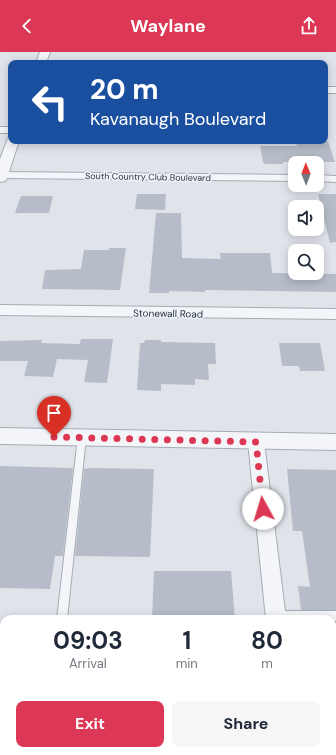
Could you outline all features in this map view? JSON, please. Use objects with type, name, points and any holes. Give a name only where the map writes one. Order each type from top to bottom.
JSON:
[{"type":"street","points":[[1,177],[12,144]]},
{"type":"street","name":"South Country Club Boulevard","points":[[1,177],[288,178]]},
{"type":"street","points":[[324,178],[336,179]]},
{"type":"street","name":"Stonewall Road","points":[[0,310],[336,314]]},
{"type":"street","points":[[0,436],[256,442],[336,442]]},
{"type":"street","points":[[256,442],[276,615]]},
{"type":"lane","points":[[62,615],[82,437]]},
{"type":"building","points":[[328,141],[335,162],[324,162],[324,156],[288,156],[288,162],[283,162],[283,164],[265,164],[263,162],[260,146],[328,144]]},
{"type":"building","points":[[137,194],[166,194],[165,210],[135,209]]},
{"type":"building","points":[[318,194],[336,194],[336,242],[330,243],[324,218],[324,200],[319,200]]},
{"type":"building","points":[[21,196],[53,196],[49,213],[15,213]]},
{"type":"building","points":[[156,213],[181,213],[182,258],[221,259],[220,253],[270,253],[272,273],[288,273],[288,280],[324,280],[324,274],[336,274],[336,292],[205,290],[205,292],[169,291],[169,293],[149,293]]},
{"type":"building","points":[[109,248],[126,248],[120,290],[42,289],[45,270],[81,269],[84,250],[109,250]]},
{"type":"building","points":[[81,339],[113,339],[107,383],[84,382],[88,360],[57,359],[53,377],[24,376],[28,361],[0,361],[0,341],[42,340],[41,343],[80,344]]},
{"type":"building","points":[[145,340],[161,340],[161,342],[215,343],[216,364],[208,364],[209,380],[195,379],[195,385],[161,384],[161,391],[137,390],[140,343],[144,343]]},
{"type":"building","points":[[279,343],[320,343],[325,371],[300,371],[299,366],[282,366]]},
{"type":"building","points":[[0,466],[73,468],[63,556],[55,556],[50,589],[0,588]]},
{"type":"building","points":[[84,469],[154,469],[150,557],[75,556]]},
{"type":"building","points":[[287,469],[336,470],[336,610],[301,610],[298,586],[310,587],[302,531],[293,531]]},
{"type":"building","points":[[154,571],[231,571],[235,615],[152,615]]},
{"type":"route","points":[[54,437],[256,442],[263,509]]}]
